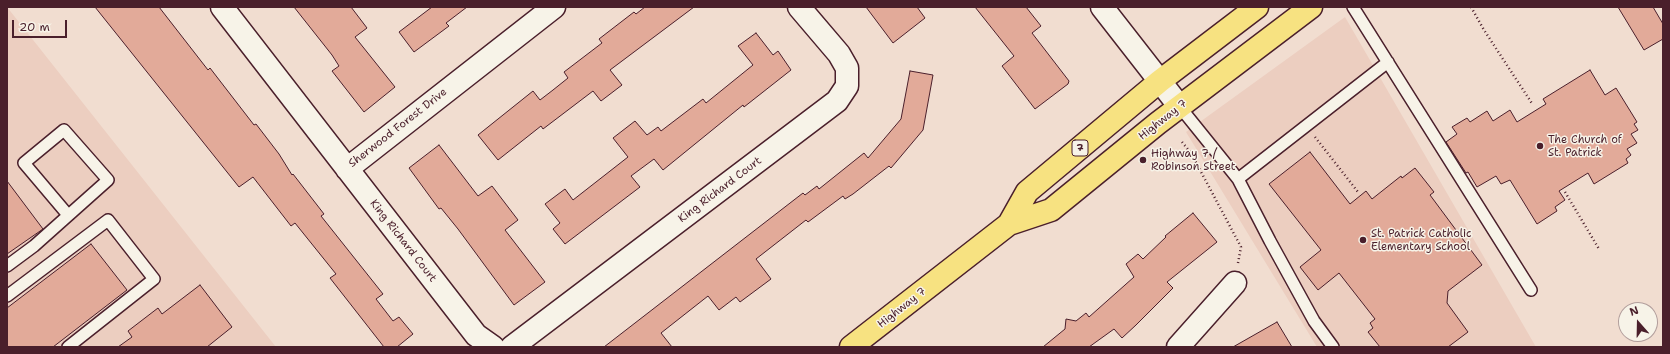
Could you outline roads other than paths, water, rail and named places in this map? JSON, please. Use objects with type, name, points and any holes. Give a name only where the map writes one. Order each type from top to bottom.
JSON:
[{"type":"main road","name":"Highway 7","points":[[1010,224],[1026,192],[1160,80],[1257,7]]},
{"type":"main road","name":"Highway 7","points":[[850,347],[1010,224],[1051,210],[1180,107],[1311,7]]},
{"type":"street","name":"Sherwood Forest Drive","points":[[222,7],[347,169],[554,7]]},
{"type":"street","name":"King Richard Court","points":[[512,347],[837,101],[847,86],[846,68],[839,54],[799,7]]},
{"type":"street","points":[[1102,7],[1180,107]]},
{"type":"street","name":"King Richard Court","points":[[347,169],[476,334],[493,347]]},
{"type":"street","points":[[1178,347],[1235,283]]},
{"type":"lane","points":[[1353,7],[1531,290]]},
{"type":"lane","points":[[1238,179],[1388,62]]},
{"type":"lane","points":[[1180,107],[1238,179],[1314,321],[1333,347]]},
{"type":"lane","points":[[7,266],[34,246],[68,214],[108,180],[64,130],[24,163],[68,214]]},
{"type":"lane","points":[[7,296],[108,220],[154,279],[68,347]]},
{"type":"place","name":"The Church of St. Patrick","points":[[1540,146]]},
{"type":"place","name":"Highway 7 / Robinson Street","points":[[1143,160]]},
{"type":"place","name":"St. Patrick Catholic Elementary School","points":[[1363,240]]}]
